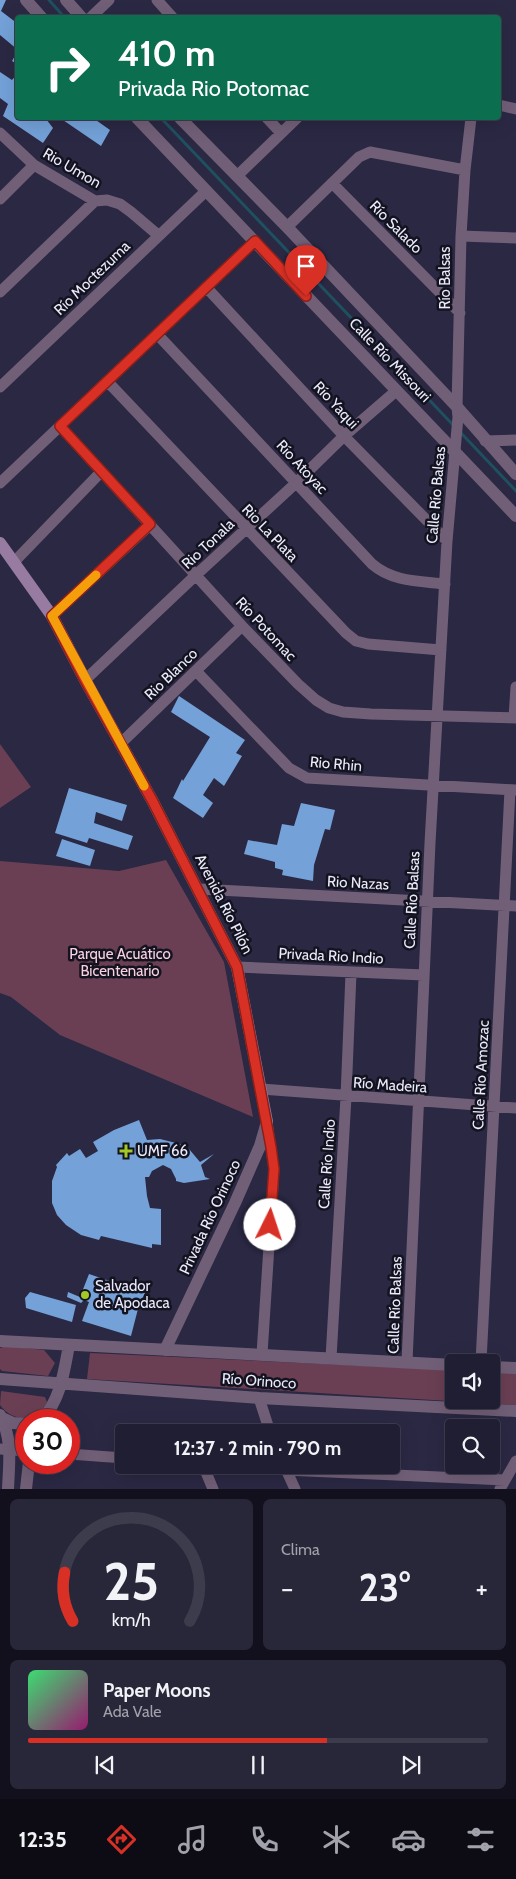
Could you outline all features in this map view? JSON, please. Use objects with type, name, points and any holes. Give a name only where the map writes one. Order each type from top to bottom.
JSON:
[{"type":"main road","name":"Avenida Río Pilón","points":[[0,544],[52,616],[199,889],[237,967],[267,1122]]},
{"type":"street","points":[[26,0],[39,15]]},
{"type":"street","points":[[66,0],[79,15]]},
{"type":"street","points":[[93,15],[109,0]]},
{"type":"street","points":[[157,0],[170,15]]},
{"type":"street","points":[[501,105],[516,109]]},
{"type":"street","name":"Calle Río Missouri","points":[[139,120],[396,391],[456,446],[516,516]]},
{"type":"street","name":"Calle Río Missouri","points":[[182,120],[287,227],[516,474]]},
{"type":"street","points":[[268,120],[280,132]]},
{"type":"street","points":[[237,176],[280,132],[295,120]]},
{"type":"street","name":"Río Balsas","points":[[456,446],[460,236],[471,120]]},
{"type":"street","name":"Rio Umon","points":[[0,133],[34,165],[95,201],[107,200],[120,204],[158,235]]},
{"type":"street","points":[[287,227],[359,157],[370,152],[465,170]]},
{"type":"street","points":[[0,199],[34,165]]},
{"type":"street","name":"Río Salado","points":[[332,183],[460,313]]},
{"type":"street","name":"Río Moctezuma","points":[[0,387],[206,191]]},
{"type":"street","points":[[0,292],[95,201]]},
{"type":"street","points":[[460,236],[516,238]]},
{"type":"street","points":[[0,483],[255,241]]},
{"type":"street","name":"Río Yaqui","points":[[206,287],[344,436],[447,541]]},
{"type":"street","name":"Río Atoyac","points":[[157,334],[381,572],[400,579],[445,584]]},
{"type":"street","name":"Rio La Plata","points":[[107,381],[346,633],[356,641],[389,647],[440,650]]},
{"type":"street","name":"Rio Tonala","points":[[85,680],[344,436],[396,391]]},
{"type":"street","name":"Río Potomac","points":[[60,426],[242,626],[316,700],[329,708],[343,712],[515,718]]},
{"type":"street","points":[[485,440],[516,440]]},
{"type":"street","name":"Calle Río Balsas","points":[[407,1362],[440,650],[447,541],[456,446]]},
{"type":"street","points":[[14,562],[101,472]]},
{"type":"street","points":[[52,616],[150,524]]},
{"type":"street","name":"Rio Blanco","points":[[120,744],[242,626]]},
{"type":"street","name":"Rio Rhin","points":[[196,671],[289,768],[298,775],[317,780],[513,790]]},
{"type":"street","points":[[515,718],[516,687]]},
{"type":"street","name":"Calle Río Amozac","points":[[481,1354],[494,1107],[510,906],[513,790]]},
{"type":"street","name":"Rio Nazas","points":[[199,889],[510,906]]},
{"type":"street","name":"Privada Rio Indio","points":[[237,967],[424,975]]},
{"type":"street","name":"Calle Río Indio","points":[[331,1358],[351,973]]},
{"type":"street","name":"Río Madeira","points":[[261,1089],[346,1097],[516,1108]]},
{"type":"street","name":"Privada Río Orinoco","points":[[165,1350],[235,1203],[260,1146],[267,1122]]},
{"type":"street","name":"Avenida Río Pilón","points":[[262,1354],[274,1169],[267,1122]]},
{"type":"street","name":"Río Orinoco","points":[[0,1341],[445,1364]]},
{"type":"street","points":[[50,1409],[56,1401],[69,1345]]},
{"type":"street","points":[[500,1367],[516,1368]]},
{"type":"street","name":"Río Orinoco","points":[[0,1379],[259,1398],[516,1412]]},
{"type":"street","points":[[259,1398],[267,1424]]},
{"type":"street","points":[[1,1417],[15,1423]]},
{"type":"street","points":[[1,1417],[8,1432],[5,1450],[8,1489]]},
{"type":"street","points":[[80,1455],[115,1457]]},
{"type":"street","points":[[362,1474],[502,1485],[516,1461]]},
{"type":"street","points":[[26,1489],[28,1474]]},
{"type":"street","points":[[207,1474],[213,1489]]},
{"type":"street","points":[[288,1474],[295,1489]]},
{"type":"green space","points":[[0,744],[31,787],[0,808]]},
{"type":"green space","name":"Parque Acuático Bicentenario","points":[[166,860],[224,962],[253,1117],[60,1035],[11,997],[0,993],[0,861],[119,871]]},
{"type":"green space","points":[[6,1346],[44,1350],[55,1363],[48,1376],[2,1371],[0,1369],[0,1348]]},
{"type":"green space","points":[[90,1353],[445,1370],[445,1401],[87,1379]]},
{"type":"green space","points":[[500,1372],[516,1373],[516,1405],[500,1404]]},
{"type":"green space","points":[[1,1391],[45,1397],[47,1402],[43,1409],[15,1409],[15,1416],[5,1411],[0,1405]]},
{"type":"building","points":[[0,0],[6,0],[1,11],[15,22],[15,48],[0,35]]},
{"type":"building","points":[[0,72],[12,80],[15,76],[15,120],[47,120],[53,128],[43,143],[3,116],[8,104],[0,98]]},
{"type":"building","points":[[63,120],[96,120],[110,130],[101,146]]},
{"type":"building","points":[[179,696],[245,740],[236,753],[242,756],[224,786],[214,778],[203,795],[213,803],[203,818],[173,798],[182,779],[183,781],[210,737],[171,712]]},
{"type":"building","points":[[69,788],[127,805],[122,821],[96,812],[94,823],[133,836],[128,850],[89,838],[87,843],[55,833]]},
{"type":"building","points":[[301,803],[335,810],[330,830],[325,829],[314,865],[313,881],[282,875],[283,870],[275,868],[275,862],[244,854],[248,840],[277,845],[282,824],[294,826]]},
{"type":"building","points":[[62,839],[95,850],[90,866],[56,856]]},
{"type":"building","points":[[139,1120],[147,1140],[160,1139],[180,1144],[189,1149],[200,1162],[214,1154],[201,1165],[205,1177],[210,1179],[184,1183],[176,1181],[171,1169],[163,1165],[152,1171],[149,1177],[145,1177],[150,1208],[161,1209],[161,1245],[152,1244],[152,1248],[101,1236],[99,1240],[81,1235],[66,1225],[57,1215],[52,1203],[52,1181],[56,1165],[67,1153],[69,1156],[80,1149],[86,1158],[98,1151],[93,1142],[114,1130]]},
{"type":"building","points":[[89,1274],[145,1293],[139,1305],[131,1336],[82,1321],[89,1302],[84,1300],[81,1303],[67,1297],[68,1292],[80,1297]]},
{"type":"building","points":[[30,1292],[76,1305],[72,1322],[26,1308],[25,1298]]},
{"type":"waterway","points":[[49,0],[62,15]]},
{"type":"waterway","points":[[163,120],[455,427]]},
{"type":"waterway","points":[[461,433],[516,491]]},
{"type":"slow traffic","points":[[96,575],[52,616],[144,786]]},
{"type":"place","name":"UMF 66","points":[[126,1151]]},
{"type":"place","name":"Salvador de Apodaca","points":[[85,1295]]},
{"type":"route","points":[[270,1225],[274,1169],[248,1018],[237,967],[199,889],[52,616],[150,524],[60,426],[255,241],[306,296]]}]
